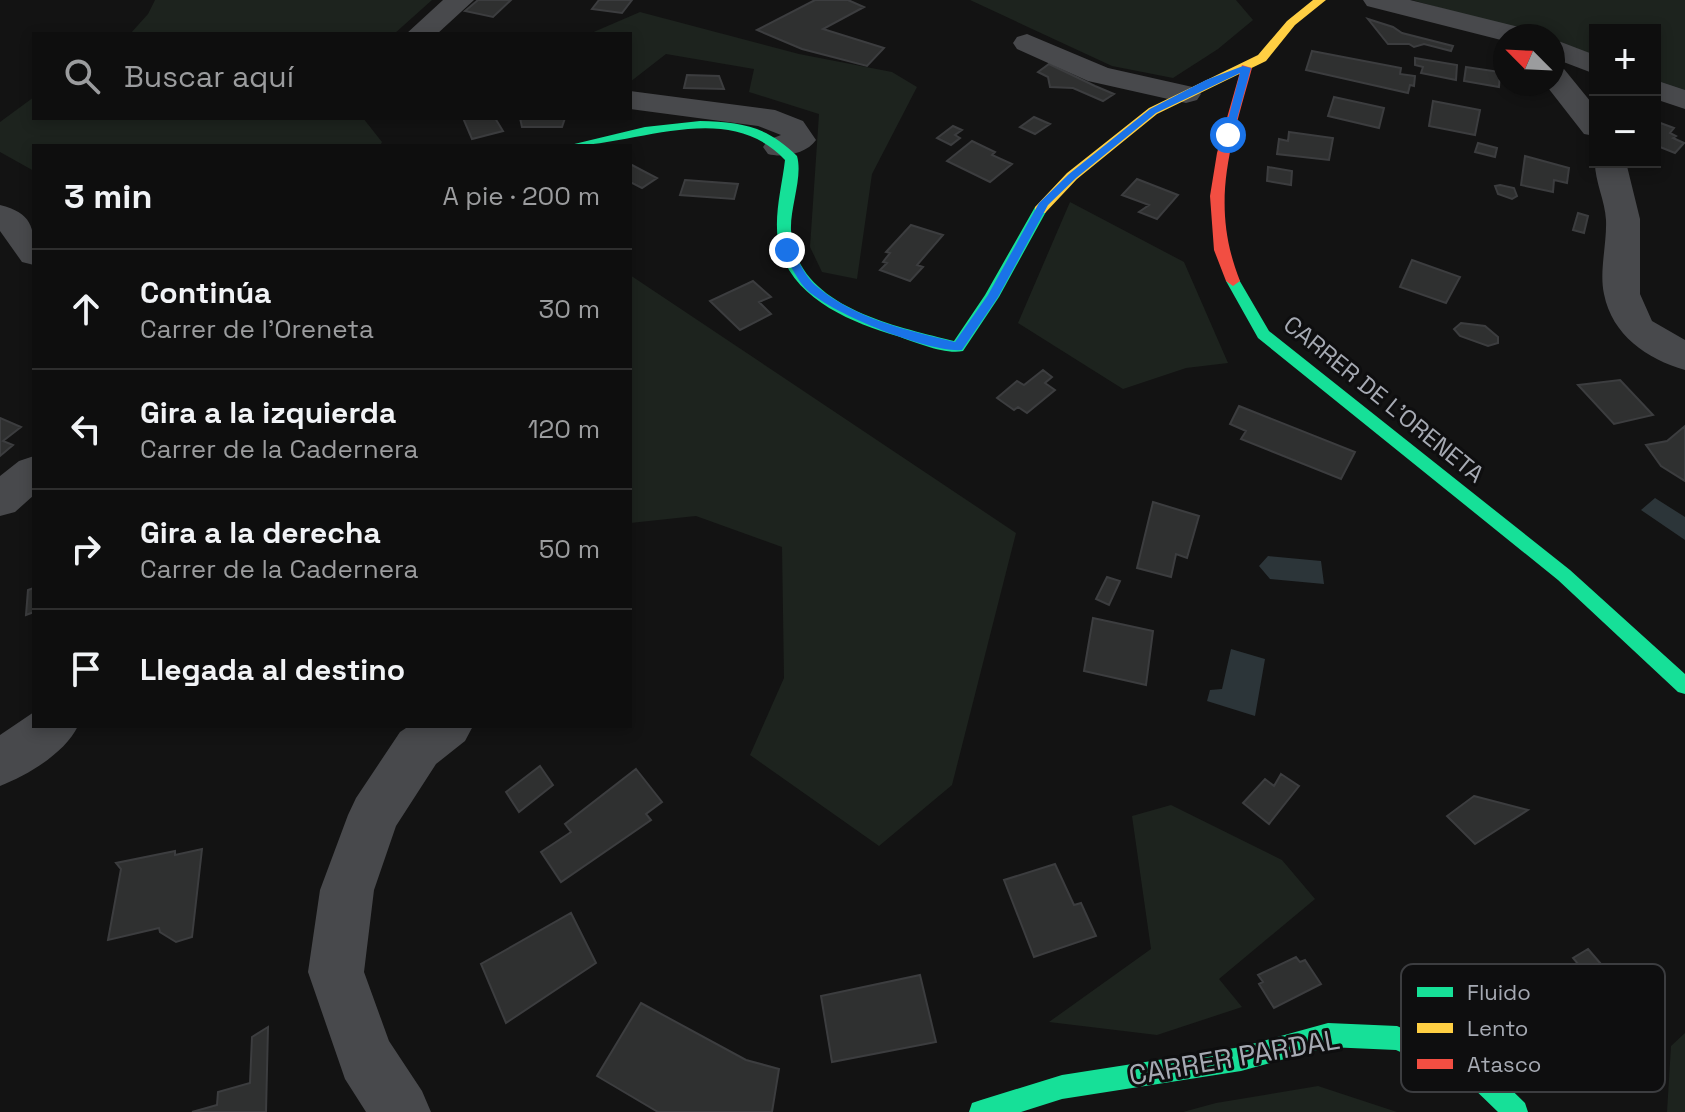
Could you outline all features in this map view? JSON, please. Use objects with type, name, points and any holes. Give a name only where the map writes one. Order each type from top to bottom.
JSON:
[{"type":"street","points":[[422,32],[460,0]]},
{"type":"street","points":[[583,144],[667,128],[725,126],[767,137],[792,159],[787,250],[809,286],[846,312],[899,332],[958,347],[992,297],[1044,203],[1072,176],[1153,111],[1262,58],[1291,23],[1320,0]]},
{"type":"street","points":[[1377,0],[1493,29]]},
{"type":"street","points":[[1027,43],[1099,75],[1186,94]]},
{"type":"street","points":[[1565,53],[1589,63]]},
{"type":"street","name":"CARRER DE L'ORENETA","points":[[1246,68],[1218,174],[1215,206],[1219,243],[1234,285],[1263,334],[1564,575],[1685,686]]},
{"type":"street","points":[[1565,90],[1589,120]]},
{"type":"street","points":[[1661,91],[1685,100]]},
{"type":"street","points":[[632,100],[764,117],[792,128],[800,140],[779,147]]},
{"type":"street","points":[[1611,168],[1623,219],[1622,294],[1637,329],[1685,357]]},
{"type":"street","points":[[0,215],[13,224],[32,251]]},
{"type":"street","points":[[0,500],[32,474]]},
{"type":"street","points":[[0,763],[50,728]]},
{"type":"street","points":[[401,1112],[366,1058],[336,972],[347,890],[374,815],[418,748],[445,728]]},
{"type":"street","name":"CARRER PARDAL","points":[[981,1112],[1062,1087],[1241,1059],[1328,1035],[1401,1040]]},
{"type":"street","name":"CARRER PARDAL","points":[[1495,1092],[1516,1112]]},
{"type":"shaded area","points":[[155,0],[432,0],[396,32],[132,32],[148,14]]},
{"type":"shaded area","points":[[970,0],[1236,0],[1253,20],[1218,49],[1173,78],[1112,66]]},
{"type":"shaded area","points":[[1412,0],[1685,0],[1685,91],[1661,83],[1661,24],[1589,24],[1589,56],[1565,46],[1565,24],[1497,24]]},
{"type":"shaded area","points":[[640,12],[799,54],[892,72],[917,87],[872,174],[857,279],[822,272],[810,247],[819,114],[749,92],[754,69],[666,54],[632,80],[632,32],[594,32]]},
{"type":"shaded area","points":[[32,98],[32,120],[365,120],[382,142],[32,144],[32,170],[0,152],[0,122]]},
{"type":"shaded area","points":[[1070,202],[1184,262],[1228,363],[1186,368],[1123,389],[1018,323]]},
{"type":"shaded area","points":[[632,276],[1016,533],[952,785],[879,846],[750,755],[784,678],[782,547],[696,516],[632,523]]},
{"type":"shaded area","points":[[1655,498],[1685,517],[1685,540],[1641,510]]},
{"type":"shaded area","points":[[1268,556],[1321,561],[1324,584],[1270,579],[1259,566]]},
{"type":"shaded area","points":[[1231,649],[1265,659],[1255,716],[1207,701],[1210,690],[1222,689]]},
{"type":"shaded area","points":[[1171,805],[1282,860],[1315,899],[1219,979],[1242,1007],[1157,1035],[1049,1022],[1151,949],[1132,816]]},
{"type":"shaded area","points":[[1685,1033],[1685,1112],[1667,1112],[1671,1046]]},
{"type":"shaded area","points":[[1318,1086],[1397,1112],[1183,1112],[1216,1103]]},
{"type":"building","points":[[478,0],[511,0],[493,17],[465,11]]},
{"type":"building","points":[[599,0],[632,0],[622,13],[592,9]]},
{"type":"building","points":[[815,0],[848,0],[864,7],[823,29],[884,48],[867,66],[802,49],[757,30]]},
{"type":"building","points":[[1368,19],[1402,33],[1453,46],[1451,51],[1424,44],[1414,47],[1409,44],[1388,44]]},
{"type":"building","points":[[1312,51],[1401,68],[1400,74],[1415,76],[1414,86],[1410,85],[1408,93],[1306,70]]},
{"type":"building","points":[[1415,58],[1457,65],[1456,80],[1421,73],[1423,67],[1415,65]]},
{"type":"building","points":[[1049,64],[1114,94],[1103,101],[1073,88],[1050,87],[1048,77],[1038,72]]},
{"type":"building","points":[[1466,67],[1493,71],[1493,86],[1464,81]]},
{"type":"building","points":[[687,75],[719,76],[724,89],[684,88]]},
{"type":"building","points":[[1334,97],[1384,108],[1379,128],[1328,116]]},
{"type":"building","points":[[1433,101],[1480,110],[1475,135],[1429,126]]},
{"type":"building","points":[[1034,117],[1050,124],[1035,134],[1020,127]]},
{"type":"building","points":[[464,120],[496,120],[503,131],[472,139]]},
{"type":"building","points":[[520,120],[564,120],[562,127],[522,127]]},
{"type":"building","points":[[1661,123],[1674,128],[1670,133],[1676,136],[1673,138],[1684,143],[1675,153],[1661,147]]},
{"type":"building","points":[[953,126],[962,130],[955,135],[960,138],[951,145],[937,138]]},
{"type":"building","points":[[1289,132],[1333,138],[1329,160],[1277,154],[1279,139],[1288,141]]},
{"type":"building","points":[[972,141],[1012,164],[990,182],[947,161]]},
{"type":"building","points":[[1478,143],[1497,148],[1495,157],[1475,152]]},
{"type":"building","points":[[1525,156],[1569,168],[1567,183],[1554,180],[1553,192],[1521,185]]},
{"type":"building","points":[[632,165],[657,178],[642,188],[632,183]]},
{"type":"building","points":[[1268,167],[1292,171],[1291,185],[1267,181]]},
{"type":"building","points":[[1137,179],[1178,195],[1157,219],[1139,212],[1149,205],[1122,195]]},
{"type":"building","points":[[685,180],[738,184],[734,199],[680,195]]},
{"type":"building","points":[[1495,186],[1514,188],[1517,196],[1512,199],[1498,194]]},
{"type":"building","points":[[1578,213],[1588,216],[1584,233],[1573,230]]},
{"type":"building","points":[[911,225],[943,235],[917,265],[923,267],[910,281],[880,270],[887,263],[883,262],[890,253],[886,252]]},
{"type":"building","points":[[1412,260],[1460,277],[1446,303],[1400,287]]},
{"type":"building","points":[[753,281],[771,297],[759,302],[771,314],[740,330],[710,301]]},
{"type":"building","points":[[1461,323],[1485,326],[1498,337],[1498,343],[1488,346],[1460,336],[1454,329]]},
{"type":"building","points":[[1043,370],[1052,377],[1045,383],[1055,390],[1027,413],[1018,407],[1014,410],[997,398],[1017,381],[1024,385]]},
{"type":"building","points":[[1620,380],[1653,415],[1614,424],[1578,385]]},
{"type":"building","points":[[1239,406],[1355,452],[1341,479],[1241,439],[1246,431],[1230,424]]},
{"type":"building","points":[[0,418],[21,427],[3,441],[13,445],[0,456]]},
{"type":"building","points":[[1685,426],[1685,481],[1661,466],[1646,445],[1667,441]]},
{"type":"building","points":[[1153,502],[1199,516],[1187,558],[1176,554],[1171,577],[1137,568]]},
{"type":"building","points":[[1107,577],[1120,581],[1109,605],[1096,599]]},
{"type":"building","points":[[32,589],[32,613],[26,615],[28,590]]},
{"type":"building","points":[[1093,618],[1153,631],[1146,685],[1084,671]]},
{"type":"building","points":[[540,766],[553,785],[519,812],[506,792]]},
{"type":"building","points":[[636,769],[662,802],[646,814],[651,820],[561,882],[541,852],[571,832],[565,824]]},
{"type":"building","points":[[1281,774],[1299,786],[1269,824],[1243,803],[1265,779],[1274,786]]},
{"type":"building","points":[[1474,796],[1528,810],[1475,844],[1447,816]]},
{"type":"building","points":[[202,849],[192,937],[176,942],[160,932],[159,928],[108,940],[121,869],[116,863]]},
{"type":"building","points":[[1055,864],[1074,905],[1081,903],[1096,936],[1034,957],[1004,880]]},
{"type":"building","points":[[571,913],[596,963],[506,1023],[481,964]]},
{"type":"building","points":[[1588,949],[1601,964],[1578,964],[1573,958]]},
{"type":"building","points":[[1296,957],[1300,962],[1305,960],[1321,984],[1274,1008],[1259,984],[1263,982],[1258,975]]},
{"type":"building","points":[[920,975],[936,1042],[832,1062],[821,996]]},
{"type":"building","points":[[641,1003],[746,1060],[779,1069],[772,1112],[658,1112],[597,1076]]},
{"type":"building","points":[[268,1027],[266,1112],[192,1112],[217,1105],[218,1092],[250,1083],[252,1037]]},
{"type":"traffic: fast","points":[[583,144],[645,131],[700,125],[725,125],[769,138],[792,159],[784,229],[788,251],[799,273],[836,306],[860,318],[958,347],[992,297],[1040,210]]},
{"type":"traffic: fast","points":[[1233,281],[1263,334],[1564,575],[1685,686]]},
{"type":"traffic: fast","points":[[981,1112],[1062,1087],[1241,1059],[1328,1035],[1401,1040]]},
{"type":"traffic: fast","points":[[1495,1092],[1516,1112]]},
{"type":"traffic: slow","points":[[1040,210],[1072,176],[1153,111],[1262,58],[1291,23],[1320,0]]},
{"type":"traffic: jam","points":[[1233,281],[1220,244],[1217,196],[1223,153],[1246,68]]},
{"type":"route","points":[[787,250],[809,286],[846,312],[899,332],[958,347],[992,297],[1044,203],[1072,176],[1153,111],[1209,82],[1246,68],[1228,135]]}]
